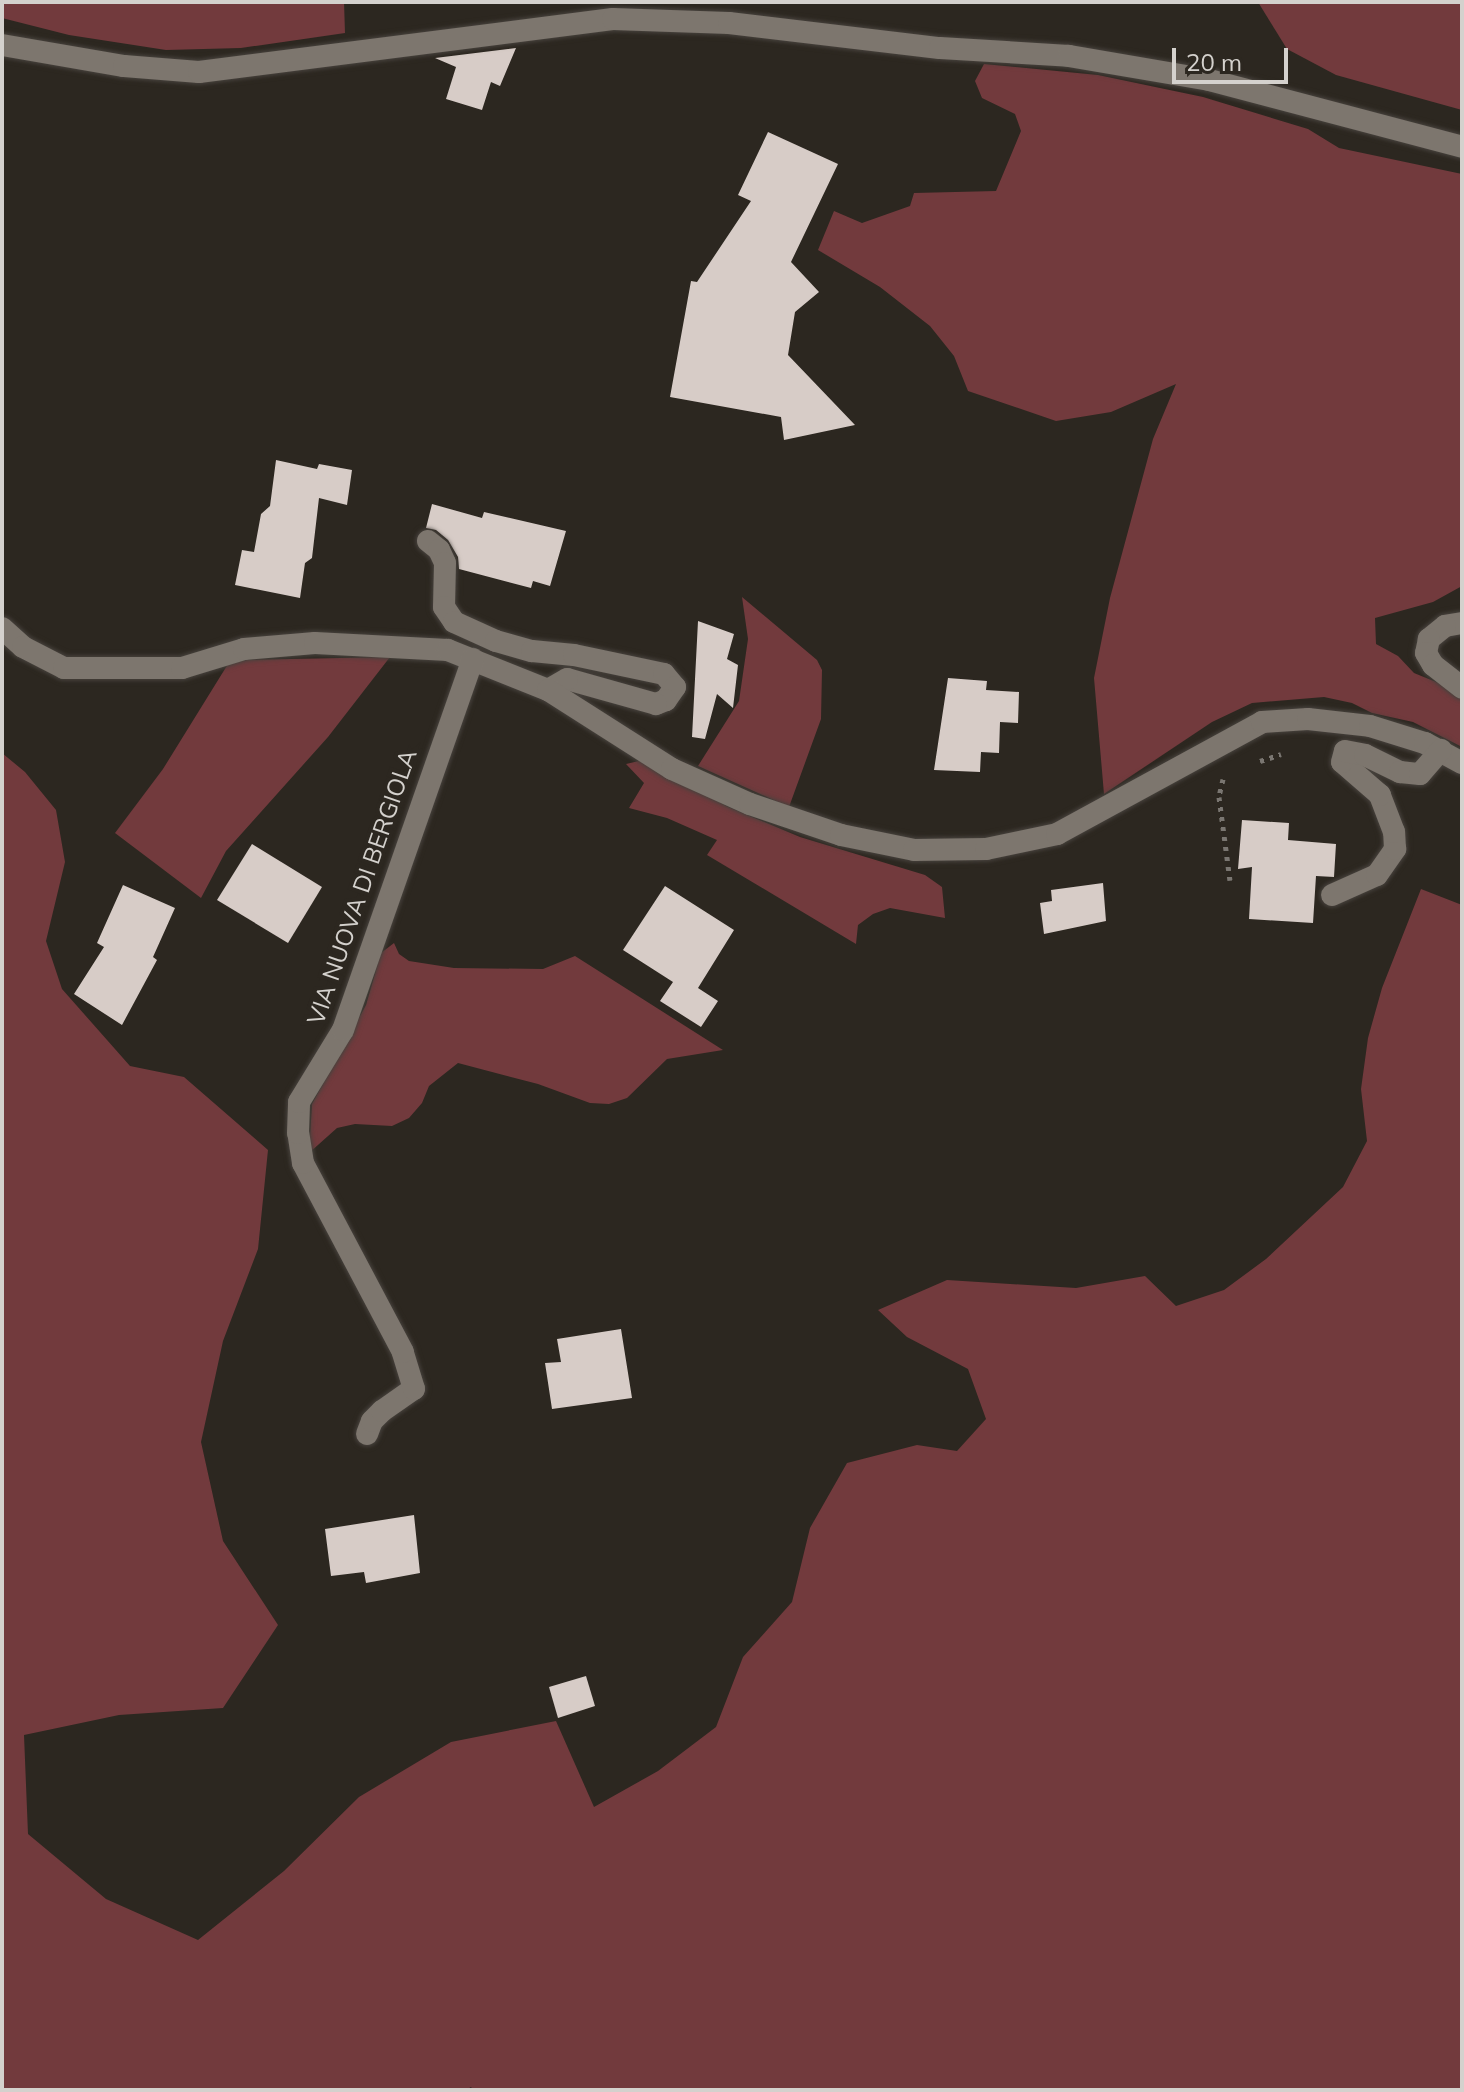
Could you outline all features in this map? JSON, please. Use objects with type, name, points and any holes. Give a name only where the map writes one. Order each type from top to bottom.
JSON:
[{"type":"street","points":[[2,45],[124,66],[199,72],[613,19],[729,23],[940,48],[1069,56],[1209,80],[1462,147]]},
{"type":"street","points":[[428,541],[439,550],[445,563],[444,607],[454,622],[496,641],[532,651],[574,655],[664,674],[675,687],[666,700],[656,704],[567,679],[548,690]]},
{"type":"street","points":[[1460,621],[1429,639],[1426,653],[1433,665],[1462,688]]},
{"type":"street","points":[[2,628],[23,647],[64,668],[182,668],[244,649],[315,643],[448,650],[548,690],[672,769],[750,804],[841,835],[914,850],[986,849],[1057,834],[1262,722],[1308,719],[1370,726],[1441,750],[1462,763]]},
{"type":"street","name":"VIA NUOVA DI BERGIOLA","points":[[367,1434],[372,1421],[382,1411],[414,1389],[403,1352],[303,1163],[298,1133],[299,1102],[343,1030],[473,659]]},
{"type":"street","points":[[1332,895],[1377,875],[1395,849],[1392,824],[1380,795],[1342,762],[1345,751],[1365,755],[1400,772],[1420,774],[1441,750]]},
{"type":"path","points":[[1245,766],[1288,751]]},
{"type":"path","points":[[1230,880],[1219,797],[1222,780],[1231,772]]},
{"type":"shaded area","points":[[2,2],[344,2],[345,33],[241,48],[166,50],[69,35],[2,18]]},
{"type":"shaded area","points":[[1258,2],[1462,2],[1462,110],[1336,75],[1287,49]]},
{"type":"shaded area","points":[[984,64],[1098,75],[1203,97],[1308,129],[1339,148],[1462,174],[1462,586],[1433,602],[1375,618],[1376,644],[1398,656],[1414,673],[1446,686],[1462,699],[1462,747],[1413,722],[1372,713],[1352,703],[1324,697],[1252,703],[1212,722],[1104,794],[1094,678],[1110,598],[1153,439],[1176,384],[1111,412],[1056,421],[968,391],[954,356],[930,326],[880,287],[818,250],[834,211],[862,223],[910,206],[914,193],[996,191],[1021,131],[1015,114],[982,98],[975,81]]},
{"type":"shaded area","points":[[742,597],[817,660],[822,670],[821,719],[789,807],[698,766],[739,701],[748,639]]},
{"type":"shaded area","points":[[390,657],[328,737],[226,851],[201,898],[115,833],[163,769],[228,664],[247,660]]},
{"type":"shaded area","points":[[2,753],[25,772],[56,810],[65,862],[46,941],[62,989],[130,1066],[184,1077],[268,1150],[258,1249],[223,1341],[201,1442],[223,1541],[278,1625],[223,1708],[119,1715],[24,1735],[28,1834],[106,1899],[198,1940],[284,1871],[359,1797],[451,1742],[556,1721],[594,1807],[658,1771],[716,1727],[743,1657],[792,1602],[810,1528],[847,1463],[917,1445],[957,1451],[986,1419],[968,1369],[907,1337],[878,1310],[947,1280],[1076,1288],[1145,1276],[1176,1306],[1224,1290],[1266,1259],[1343,1187],[1367,1141],[1361,1089],[1368,1038],[1382,988],[1421,889],[1462,905],[1462,2090],[473,2090],[471,2087],[466,2090],[2,2090]]},
{"type":"shaded area","points":[[643,760],[726,806],[800,837],[925,875],[942,887],[945,918],[890,908],[873,914],[858,925],[856,944],[707,855],[717,840],[667,818],[629,808],[644,783],[626,764]]},
{"type":"shaded area","points":[[394,943],[399,954],[409,961],[454,968],[543,969],[575,956],[723,1050],[667,1059],[627,1098],[609,1104],[590,1103],[538,1084],[458,1063],[429,1086],[422,1103],[409,1118],[392,1126],[355,1124],[337,1128],[309,1153],[312,1104],[366,1005],[381,953]]},
{"type":"building","points":[[516,48],[500,86],[491,82],[482,110],[446,99],[456,67],[435,58]]},
{"type":"building","points":[[768,132],[838,164],[791,262],[819,292],[795,312],[788,355],[855,425],[784,440],[781,417],[670,397],[691,281],[697,282],[751,201],[738,195]]},
{"type":"building","points":[[276,460],[317,469],[319,464],[352,470],[347,505],[319,498],[312,558],[305,563],[300,598],[235,585],[242,550],[254,552],[261,514],[270,506]]},
{"type":"building","points":[[432,504],[482,518],[484,512],[566,531],[550,586],[533,581],[531,588],[459,569],[458,557],[448,540],[436,530],[426,528]]},
{"type":"building","points":[[698,621],[734,634],[727,659],[738,665],[733,708],[717,694],[705,739],[692,737]]},
{"type":"building","points":[[948,678],[987,681],[986,690],[1019,692],[1018,723],[1000,722],[999,753],[981,752],[980,772],[934,770]]},
{"type":"building","points":[[1242,820],[1289,823],[1288,840],[1336,844],[1334,877],[1316,876],[1313,923],[1249,919],[1252,867],[1238,869]]},
{"type":"building","points":[[252,844],[322,887],[288,943],[217,900]]},
{"type":"building","points":[[1103,883],[1106,921],[1044,934],[1040,903],[1052,901],[1051,890]]},
{"type":"building","points":[[123,885],[175,908],[153,957],[157,960],[122,1025],[74,994],[104,947],[97,943]]},
{"type":"building","points":[[665,886],[734,930],[698,988],[718,1001],[701,1027],[660,1001],[673,982],[623,950]]},
{"type":"building","points":[[621,1329],[632,1398],[552,1409],[545,1363],[561,1362],[557,1339]]},
{"type":"building","points":[[414,1515],[420,1573],[366,1583],[364,1572],[331,1576],[325,1529]]},
{"type":"building","points":[[586,1676],[595,1706],[558,1718],[549,1687]]}]
